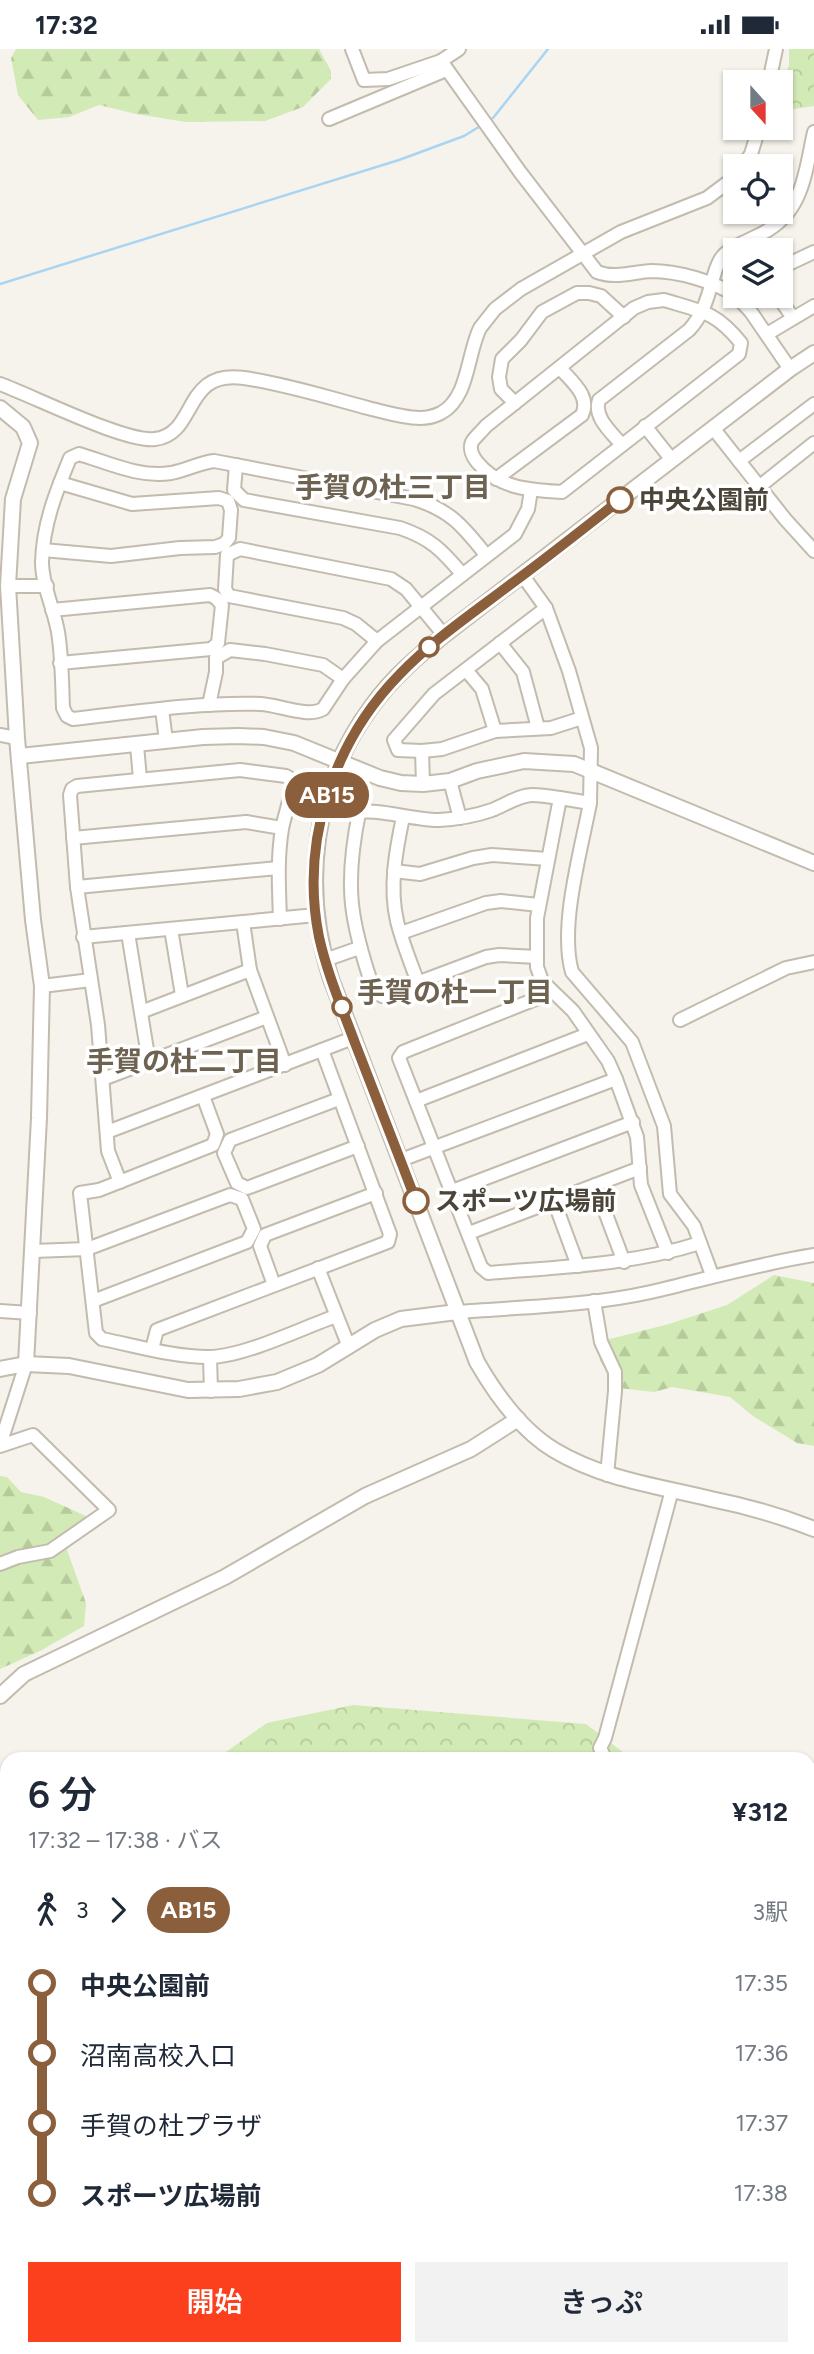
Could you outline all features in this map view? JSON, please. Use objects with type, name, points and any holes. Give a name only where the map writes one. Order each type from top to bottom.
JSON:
[{"type":"street","points":[[352,49],[364,79],[388,79],[444,66]]},
{"type":"street","points":[[329,119],[444,66],[459,49]]},
{"type":"street","points":[[772,70],[776,49]]},
{"type":"street","points":[[444,66],[581,254],[597,272],[605,275],[656,271],[674,273],[723,290]]},
{"type":"street","points":[[758,238],[788,216],[808,188],[814,133]]},
{"type":"street","points":[[0,384],[104,426],[150,440],[175,430],[200,391],[222,377],[247,378],[412,417],[430,417],[442,412],[457,396],[476,337],[486,319],[521,289],[621,232],[707,198],[723,186]]},
{"type":"street","points":[[793,262],[814,252]]},
{"type":"street","points":[[622,445],[598,416],[596,408],[599,400],[689,330],[703,311],[717,264],[723,261]]},
{"type":"street","points":[[515,403],[501,389],[499,377],[502,359],[521,340],[542,312],[577,293],[589,293],[601,296],[624,317]]},
{"type":"street","points":[[664,300],[703,311],[728,327],[741,343],[739,354],[562,492],[506,485],[483,469],[474,458],[471,443],[486,426],[624,317],[641,305],[664,300]]},
{"type":"street","points":[[766,334],[814,306]]},
{"type":"street","points":[[747,308],[790,369]]},
{"type":"street","points":[[786,308],[793,318]]},
{"type":"street","points":[[814,353],[444,635],[405,669],[372,705],[340,760],[330,784],[317,841],[314,873],[316,915],[325,960],[457,1312],[477,1362],[498,1394],[518,1419],[552,1449],[607,1475],[753,1509],[814,1529]]},
{"type":"street","points":[[496,479],[582,415],[586,399],[560,368]]},
{"type":"street","points":[[739,461],[814,404]]},
{"type":"street","points":[[0,408],[23,427],[30,443],[13,499],[8,586],[33,920],[43,986],[26,1364],[0,1446]]},
{"type":"street","points":[[645,426],[672,460]]},
{"type":"street","points":[[713,428],[814,551]]},
{"type":"street","points":[[760,486],[814,443]]},
{"type":"street","points":[[486,555],[459,522],[435,505],[414,499],[214,461],[175,472],[138,473],[79,454],[70,458],[60,483],[47,518],[43,550],[42,566],[58,632],[63,708],[67,716],[73,719],[209,705],[270,705],[309,713],[318,712],[377,641],[514,534],[528,509],[531,490]]},
{"type":"street","points":[[236,465],[234,490],[243,500],[400,528],[419,534],[438,547],[462,574]]},
{"type":"street","points":[[43,550],[111,556],[215,547],[225,544],[229,538],[231,510],[228,501],[219,498],[132,504],[60,483]]},
{"type":"street","points":[[377,641],[356,624],[343,618],[229,596],[225,589],[227,555],[240,549],[382,576],[406,589],[444,635]]},
{"type":"street","points":[[523,576],[546,608],[562,650],[591,748],[590,803],[569,917],[568,957],[572,972],[632,1042],[664,1126],[670,1194],[694,1226],[712,1275]]},
{"type":"street","points":[[8,586],[47,586]]},
{"type":"street","points":[[52,610],[210,595],[222,605],[218,643],[212,649],[60,663]]},
{"type":"street","points":[[546,608],[434,694],[394,740],[398,750],[442,749],[495,731],[551,728],[582,718]]},
{"type":"street","points":[[500,643],[523,672],[538,728]]},
{"type":"street","points":[[209,705],[216,659],[230,650],[323,664],[343,679]]},
{"type":"street","points":[[466,670],[482,689],[495,731]]},
{"type":"street","points":[[162,709],[166,741]]},
{"type":"street","points":[[0,735],[18,738]]},
{"type":"street","points":[[20,756],[221,736],[264,737],[294,743],[380,778],[423,784],[450,781],[501,764],[524,761],[562,763],[591,769],[814,863]]},
{"type":"street","points":[[137,744],[140,779]]},
{"type":"street","points":[[422,751],[423,784]]},
{"type":"street","points":[[120,1182],[108,1151],[103,1079],[77,887],[72,789],[77,786],[240,770],[292,779],[282,828],[278,869],[280,919]]},
{"type":"street","points":[[450,781],[460,818]]},
{"type":"street","points":[[537,957],[486,957],[382,996],[374,991],[359,949],[349,877],[359,813],[366,810],[422,820],[460,818],[534,795],[590,803]]},
{"type":"street","points":[[560,798],[537,918],[537,967],[542,981],[573,1011],[608,1061],[633,1122],[641,1185],[668,1253]]},
{"type":"street","points":[[403,817],[394,871],[395,907],[418,983]]},
{"type":"street","points":[[73,838],[246,823],[282,828]]},
{"type":"street","points":[[394,871],[431,873],[473,858],[492,855],[548,859]]},
{"type":"street","points":[[77,887],[278,869]]},
{"type":"street","points":[[401,933],[485,903],[501,901],[539,905]]},
{"type":"street","points":[[83,937],[316,915]]},
{"type":"street","points":[[243,922],[250,970],[285,1065]]},
{"type":"street","points":[[171,929],[182,995]]},
{"type":"street","points":[[128,933],[149,1062]]},
{"type":"street","points":[[325,960],[359,949]]},
{"type":"street","points":[[680,1020],[786,968],[814,962]]},
{"type":"street","points":[[141,1012],[250,970]]},
{"type":"street","points":[[43,986],[91,980]]},
{"type":"street","points":[[553,992],[403,1052],[399,1058],[481,1266],[488,1273],[624,1262],[700,1243]]},
{"type":"street","points":[[103,1079],[267,1017]]},
{"type":"street","points":[[416,1101],[588,1034]]},
{"type":"street","points":[[107,1132],[353,1038]]},
{"type":"street","points":[[152,1349],[157,1330],[388,1242],[390,1234],[376,1193],[322,1050]]},
{"type":"street","points":[[401,1160],[616,1079]]},
{"type":"street","points":[[203,1096],[217,1134],[213,1145],[99,1190],[79,1193],[96,1333],[102,1339],[210,1357],[237,1353],[336,1316]]},
{"type":"street","points":[[340,1099],[230,1140],[224,1153],[237,1183],[247,1188],[358,1146]]},
{"type":"street","points":[[452,1191],[633,1122]]},
{"type":"street","points":[[469,1233],[640,1168]]},
{"type":"street","points":[[595,1185],[624,1262]]},
{"type":"street","points":[[274,1285],[260,1246],[265,1235],[376,1193]]},
{"type":"street","points":[[33,1251],[87,1249],[230,1195],[242,1199],[254,1229],[247,1241],[93,1301]]},
{"type":"street","points":[[554,1201],[578,1266]]},
{"type":"street","points":[[0,1369],[26,1364],[69,1366],[167,1387],[211,1391],[239,1389],[277,1382],[318,1365],[376,1330],[401,1319],[594,1301],[650,1292],[764,1263],[814,1255]]},
{"type":"street","points":[[318,1268],[349,1347]]},
{"type":"street","points":[[594,1301],[601,1342],[615,1372],[607,1475]]},
{"type":"street","points":[[0,1311],[30,1313]]},
{"type":"street","points":[[210,1357],[211,1391]]},
{"type":"street","points":[[0,1696],[24,1674],[225,1577],[365,1496],[471,1449],[518,1419]]},
{"type":"street","points":[[0,1446],[33,1435],[109,1510],[50,1551],[18,1557],[0,1564]]},
{"type":"street","points":[[602,1752],[600,1748],[605,1738],[672,1490]]},
{"type":"green space","points":[[16,49],[319,49],[331,71],[331,79],[303,107],[265,121],[186,122],[99,105],[69,117],[38,120],[18,95],[11,58]]},
{"type":"green space","points":[[789,49],[814,49],[814,106],[793,109],[793,70],[787,70]]},
{"type":"green space","points":[[774,1275],[814,1283],[814,1446],[797,1443],[753,1416],[730,1397],[672,1387],[654,1392],[619,1388],[600,1361],[598,1342],[669,1324],[727,1305]]},
{"type":"green space","points":[[0,1476],[7,1477],[21,1492],[44,1497],[86,1516],[67,1550],[86,1603],[84,1626],[40,1651],[0,1669]]},
{"type":"green space","points":[[353,1705],[586,1724],[623,1752],[226,1752],[267,1723]]},
{"type":"waterway","points":[[487,121],[493,118],[548,49]]},
{"type":"waterway","points":[[0,284],[399,160],[464,136],[482,125]]},
{"type":"bus line","name":"AB15","points":[[416,1201],[331,979],[319,936],[314,873],[322,813],[330,784],[354,732],[372,705],[398,675],[444,635],[620,500]]},
{"type":"place","name":"中央公園前","points":[[620,500]]},
{"type":"place","name":"スポーツ広場前","points":[[416,1201]]},
{"type":"district","name":"手賀の杜三丁目","points":[[393,487]]},
{"type":"district","name":"手賀の杜一丁目","points":[[455,992]]},
{"type":"district","name":"手賀の杜二丁目","points":[[184,1061]]}]
